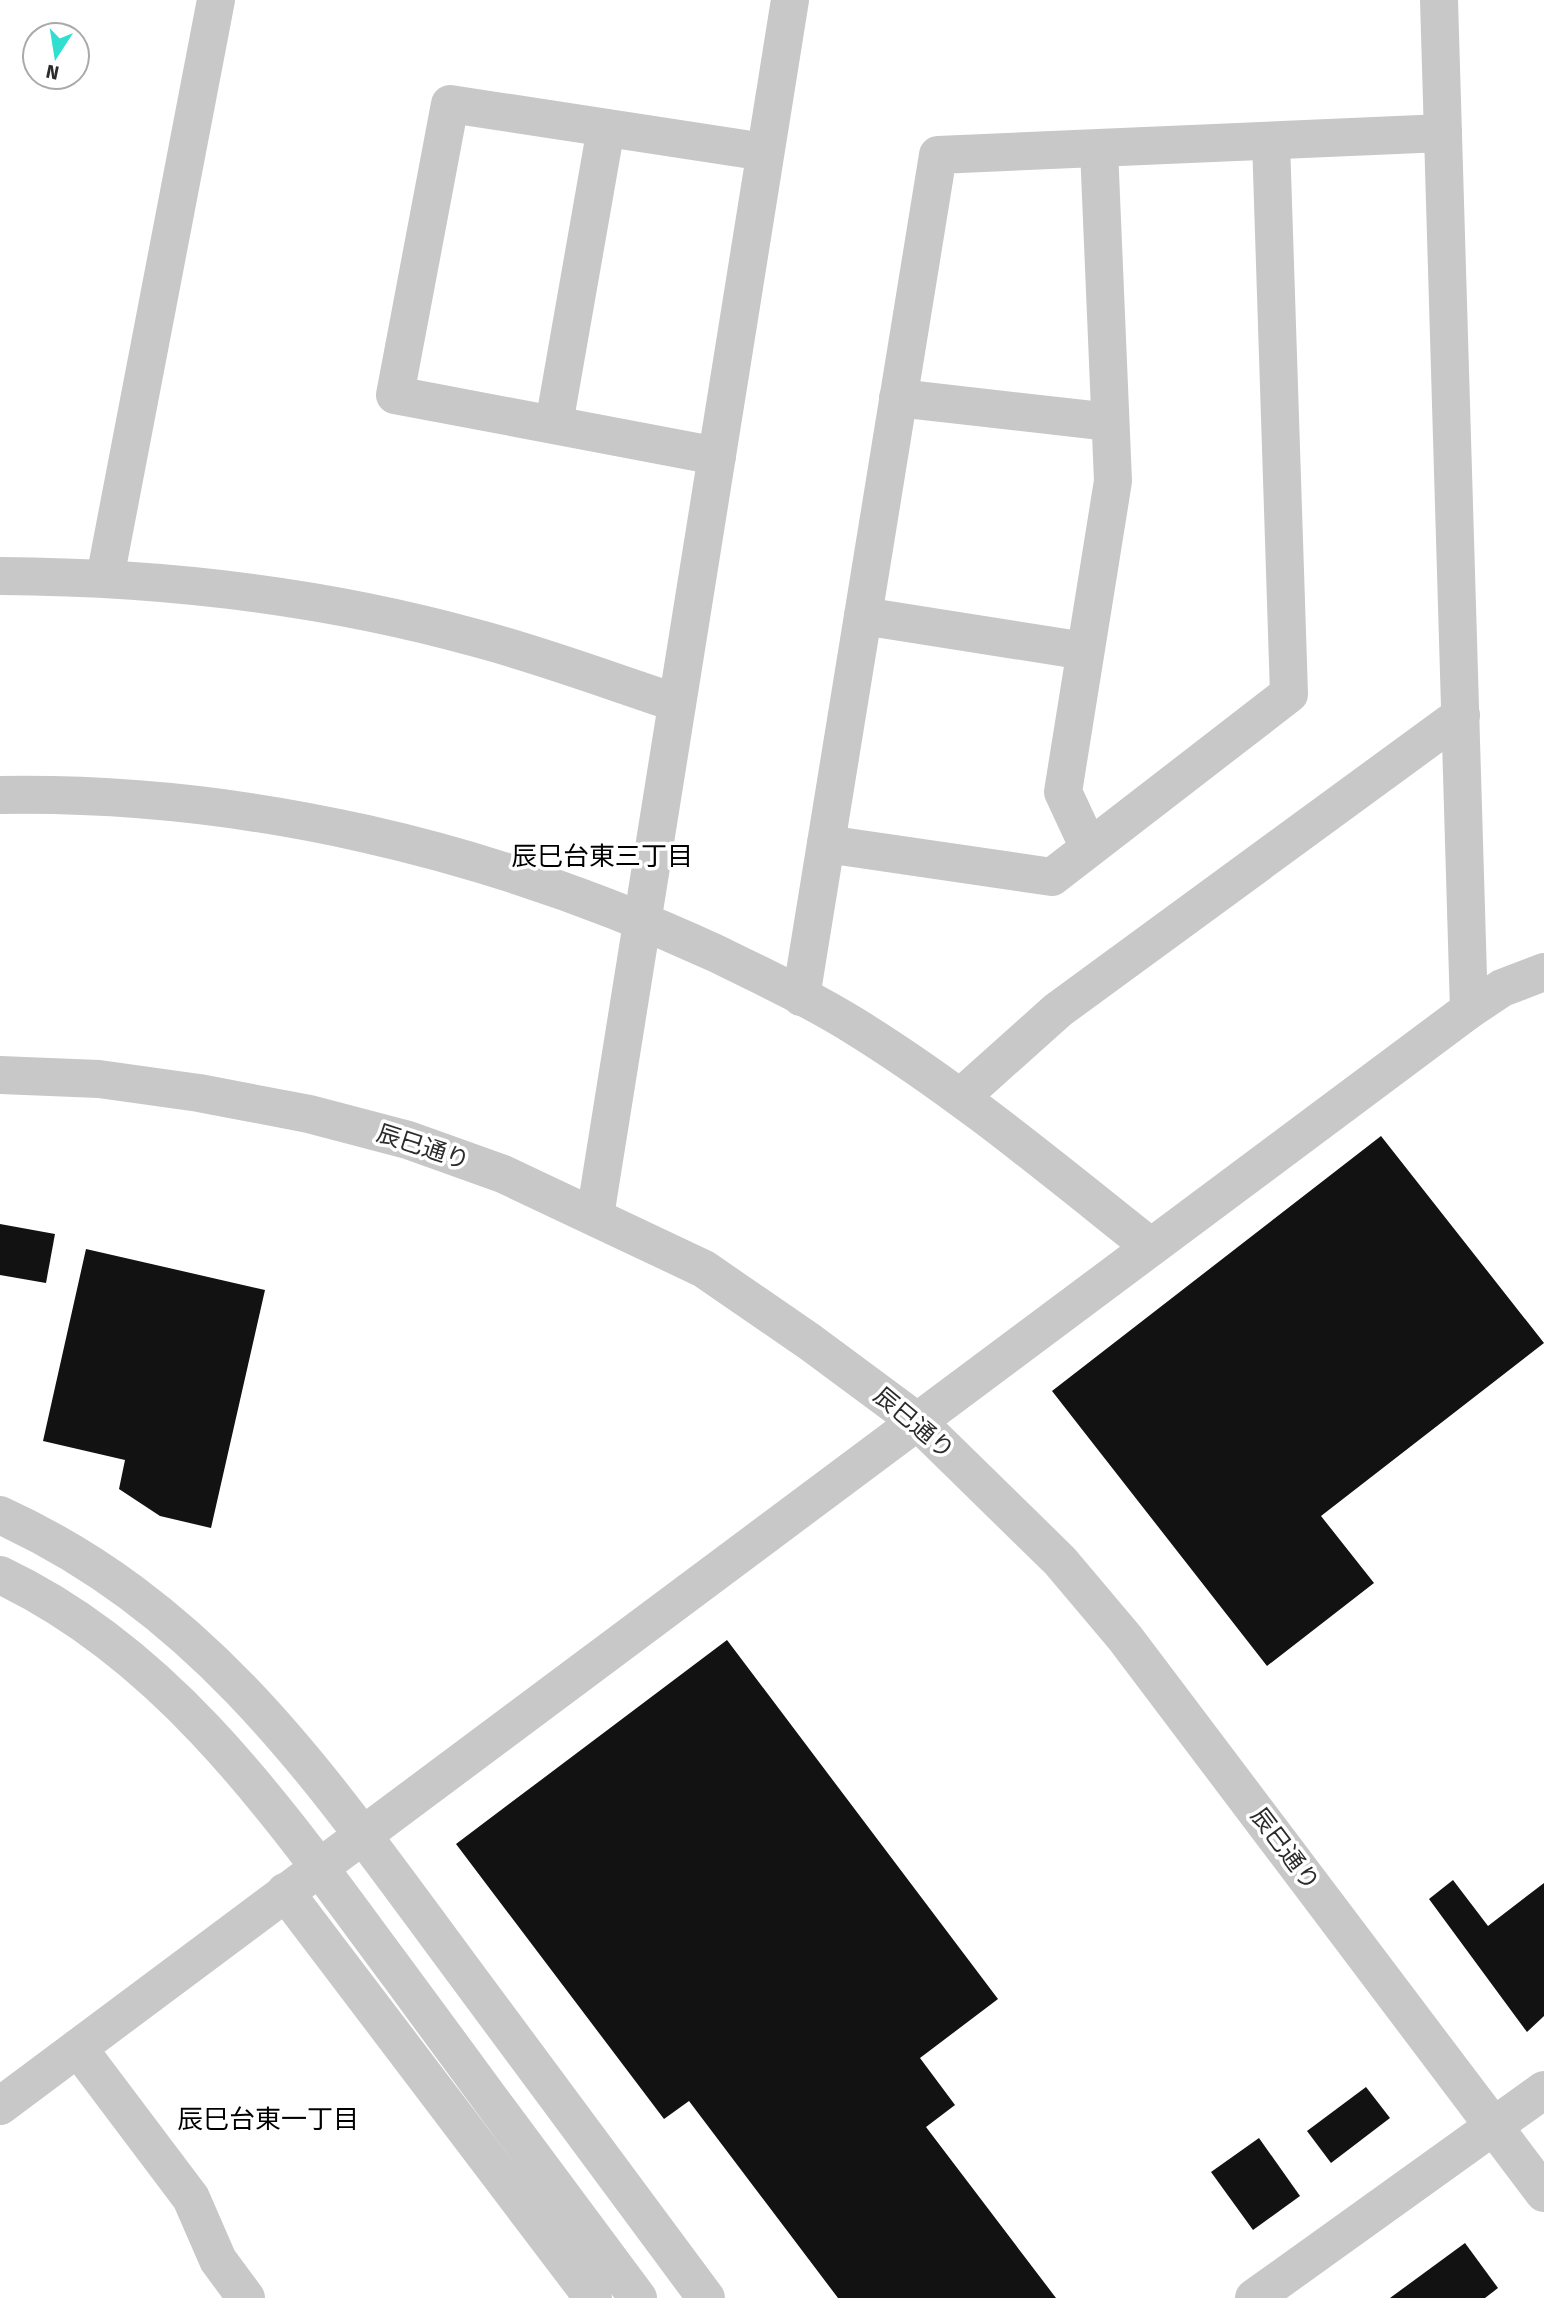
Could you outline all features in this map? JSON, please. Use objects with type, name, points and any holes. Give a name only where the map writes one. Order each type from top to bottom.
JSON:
[{"type":"street","points":[[105,578],[216,0]]},
{"type":"street","points":[[595,1216],[790,0]]},
{"type":"street","points":[[1439,0],[1469,1010]]},
{"type":"street","points":[[717,456],[395,395],[450,104],[765,152]]},
{"type":"street","points":[[554,424],[606,128]]},
{"type":"street","points":[[801,997],[938,155],[1443,133]]},
{"type":"street","points":[[826,844],[1052,877],[1289,694],[1271,141]]},
{"type":"street","points":[[1089,848],[1063,792],[1113,481],[1098,149]]},
{"type":"street","points":[[898,398],[1111,422]]},
{"type":"street","points":[[0,576],[105,578],[190,584],[370,613],[476,638],[677,703]]},
{"type":"street","points":[[863,617],[1085,651]]},
{"type":"street","points":[[962,1096],[1058,1010],[1461,715]]},
{"type":"street","points":[[0,795],[117,796],[202,805],[313,824],[423,847],[526,878],[642,920],[853,1025],[962,1096],[1151,1247]]},
{"type":"street","points":[[0,2106],[1469,1010],[1502,988],[1544,972]]},
{"type":"street","name":"辰巳通り","points":[[0,1075],[112,1081],[199,1093],[309,1114],[420,1144],[503,1174],[704,1269],[810,1342],[918,1422],[995,1494],[1060,1561],[1125,1638],[1544,2193]]},
{"type":"street","points":[[0,1515],[101,1571],[172,1622],[229,1675],[281,1730],[362,1834],[706,2298]]},
{"type":"street","points":[[71,1616],[101,1571]]},
{"type":"street","points":[[0,1575],[71,1616],[137,1664],[190,1714],[239,1766],[318,1867],[638,2298]]},
{"type":"street","points":[[285,1892],[593,2298]]},
{"type":"street","points":[[78,2048],[191,2198],[218,2260],[246,2298]]},
{"type":"street","points":[[1254,2298],[1544,2090]]},
{"type":"street","points":[[583,2225],[627,2192]]},
{"type":"building","points":[[1381,1136],[1544,1343],[1321,1516],[1374,1583],[1267,1666],[1052,1391]]},
{"type":"building","points":[[0,1224],[55,1234],[46,1283],[0,1275]]},
{"type":"building","points":[[86,1249],[265,1290],[211,1528],[160,1516],[119,1489],[125,1460],[43,1441]]},
{"type":"building","points":[[727,1640],[998,1999],[920,2058],[955,2105],[926,2127],[1056,2298],[838,2298],[689,2101],[664,2119],[456,1844]]},
{"type":"building","points":[[1453,1880],[1488,1926],[1544,1883],[1544,2016],[1527,2032],[1429,1899]]},
{"type":"building","points":[[1366,2087],[1390,2118],[1331,2163],[1307,2131]]},
{"type":"building","points":[[1259,2138],[1300,2196],[1253,2230],[1211,2172]]},
{"type":"building","points":[[1465,2243],[1498,2288],[1485,2298],[1390,2298]]},
{"type":"district","name":"辰巳台東三丁目","points":[[602,856]]},
{"type":"district","name":"辰巳台東一丁目","points":[[268,2119]]}]
